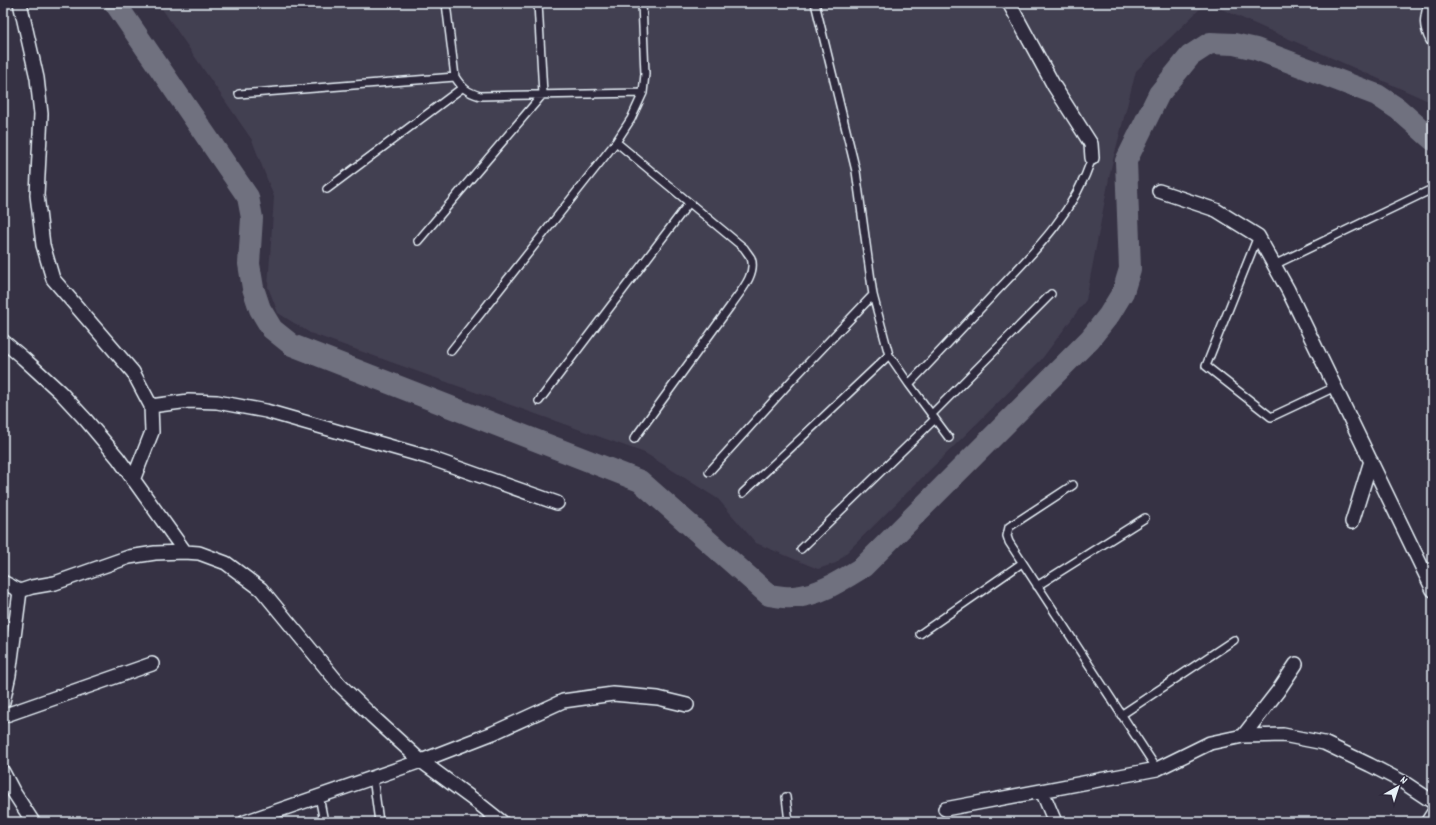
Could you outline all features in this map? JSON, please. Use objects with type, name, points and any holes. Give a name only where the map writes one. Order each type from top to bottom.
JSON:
[{"type":"street","points":[[20,3],[37,78],[41,114],[37,195],[43,245],[53,278],[133,372],[151,406],[152,432],[133,480]]},
{"type":"street","points":[[1009,3],[1054,86],[1091,144],[1092,158]]},
{"type":"street","points":[[1431,3],[1427,22],[1428,31],[1433,40]]},
{"type":"street","points":[[1159,191],[1216,210],[1258,236],[1288,290],[1433,590]]},
{"type":"street","points":[[3,341],[55,387],[86,420],[118,458],[185,552]]},
{"type":"street","points":[[151,406],[189,401],[218,402],[266,411],[427,457],[557,503]]},
{"type":"street","points":[[1352,522],[1371,461]]},
{"type":"street","points":[[20,591],[32,586],[56,583],[129,557],[155,552],[199,553],[226,563],[261,589],[340,685],[420,761],[502,822]]},
{"type":"street","points":[[3,582],[20,591]]},
{"type":"street","points":[[3,702],[9,675],[20,591]]},
{"type":"street","points":[[3,716],[152,664]]},
{"type":"street","points":[[1243,736],[1278,691],[1296,664]]},
{"type":"street","points":[[245,822],[420,761],[493,733],[563,701],[613,694],[658,698],[687,705]]},
{"type":"street","points":[[945,809],[1157,769],[1210,743],[1243,736],[1283,735],[1324,743],[1396,778],[1433,802]]},
{"type":"street","points":[[3,772],[13,791],[33,822]]},
{"type":"street","points":[[1042,791],[1055,822]]},
{"type":"lane","points":[[446,3],[455,77],[462,88],[468,92],[480,96],[643,93]]},
{"type":"lane","points":[[418,241],[543,94],[538,3]]},
{"type":"lane","points":[[451,351],[616,142],[631,119],[643,93],[645,74],[642,3]]},
{"type":"lane","points":[[815,3],[856,171],[873,295],[889,355],[949,438]]},
{"type":"lane","points":[[239,94],[455,77]]},
{"type":"lane","points":[[327,189],[462,88]]},
{"type":"lane","points":[[616,142],[744,248],[751,259],[753,267],[747,281],[732,304],[634,438]]},
{"type":"lane","points":[[909,384],[1040,246],[1068,208],[1092,158]]},
{"type":"lane","points":[[1274,265],[1428,191]]},
{"type":"lane","points":[[539,401],[689,203]]},
{"type":"lane","points":[[1258,236],[1206,366],[1271,417],[1335,387]]},
{"type":"lane","points":[[801,549],[934,416],[1051,294]]},
{"type":"lane","points":[[709,472],[793,379],[873,295]]},
{"type":"lane","points":[[743,493],[889,355]]},
{"type":"lane","points":[[1073,485],[1009,527],[1006,536],[1008,542],[1157,769]]},
{"type":"lane","points":[[1037,586],[1145,518]]},
{"type":"lane","points":[[920,634],[1022,563]]},
{"type":"lane","points":[[1121,716],[1234,640]]},
{"type":"lane","points":[[373,778],[379,822]]},
{"type":"lane","points":[[320,796],[324,822]]},
{"type":"lane","points":[[786,797],[789,822]]},
{"type":"lane","points":[[1424,822],[1433,808]]},
{"type":"shaded area","points":[[158,3],[1206,3],[1136,71],[1111,168],[1086,300],[1041,360],[836,563],[818,569],[756,543],[718,499],[645,453],[310,333],[278,313],[268,287],[274,197],[252,140]]},
{"type":"shaded area","points":[[1208,3],[1433,3],[1433,103]]},
{"type":"waterway","points":[[115,3],[248,197],[252,218],[249,264],[253,288],[260,309],[272,329],[292,345],[640,481],[769,595],[782,597],[804,596],[822,590],[839,582],[863,567],[1090,339],[1109,315],[1123,292],[1130,269],[1126,161],[1159,94],[1190,56],[1210,43],[1234,44],[1256,49],[1377,95],[1398,109],[1433,140]]}]
